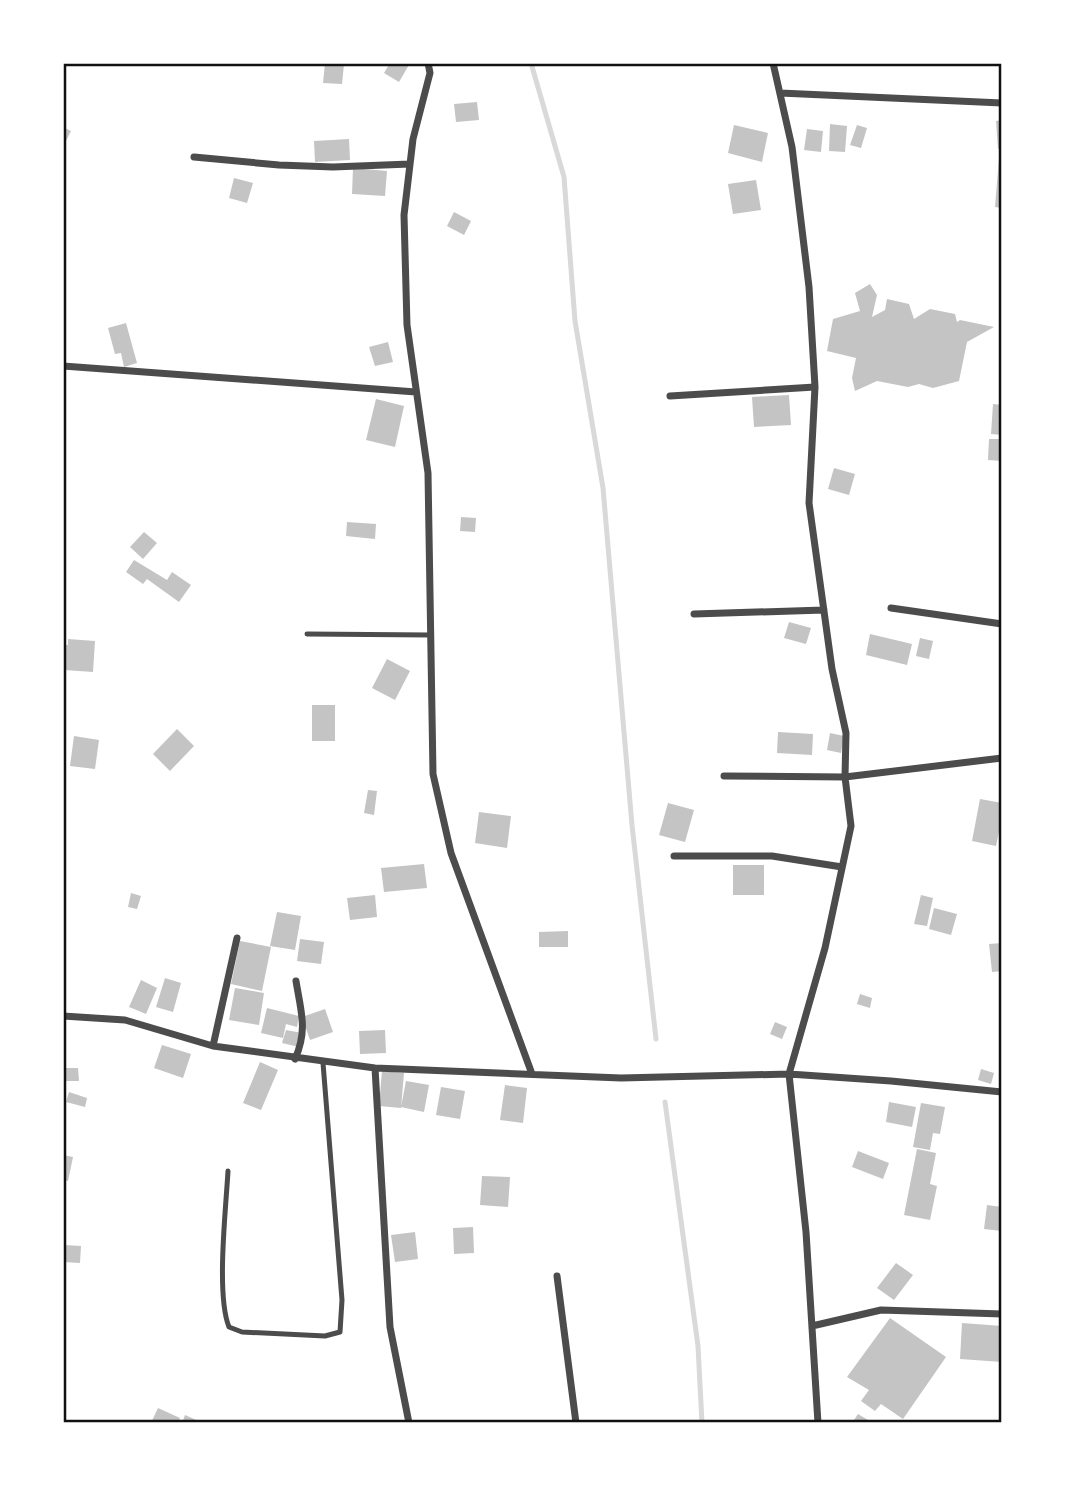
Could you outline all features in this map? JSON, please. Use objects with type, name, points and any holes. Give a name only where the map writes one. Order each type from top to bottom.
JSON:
[{"type":"street","points":[[428,63],[430,73],[413,139],[404,215],[407,325],[428,473],[433,774],[451,853],[532,1074]]},
{"type":"street","points":[[773,63],[792,147],[804,249],[816,387],[809,503],[832,668],[846,733],[845,777],[851,825],[825,948],[789,1074],[806,1232],[818,1423]]},
{"type":"street","points":[[780,93],[1002,103]]},
{"type":"street","points":[[194,158],[332,167],[410,164]]},
{"type":"street","points":[[63,366],[416,392]]},
{"type":"street","points":[[670,396],[816,387]]},
{"type":"street","points":[[891,608],[1002,624]]},
{"type":"street","points":[[694,614],[824,610]]},
{"type":"street","points":[[724,776],[845,777],[1002,758]]},
{"type":"street","points":[[674,856],[772,856],[842,867]]},
{"type":"street","points":[[213,1046],[237,938]]},
{"type":"street","points":[[295,1059],[304,1033],[296,981]]},
{"type":"street","points":[[63,1016],[125,1020],[213,1046],[375,1068],[621,1079],[789,1074],[1002,1092]]},
{"type":"street","points":[[375,1068],[390,1327],[409,1423]]},
{"type":"street","points":[[557,1276],[576,1423]]},
{"type":"street","points":[[812,1326],[881,1310],[1002,1314]]},
{"type":"lane","points":[[307,634],[430,635]]},
{"type":"lane","points":[[228,1171],[223,1281],[225,1317],[229,1327],[242,1332],[325,1336],[340,1332],[342,1300],[323,1063]]},
{"type":"building","points":[[325,63],[344,64],[342,84],[323,83]]},
{"type":"building","points":[[390,63],[410,63],[399,82],[384,73]]},
{"type":"building","points":[[477,102],[479,120],[456,122],[454,104]]},
{"type":"building","points":[[1002,120],[1002,148],[998,149],[996,121]]},
{"type":"building","points":[[830,124],[847,126],[845,152],[829,151]]},
{"type":"building","points":[[734,125],[768,133],[762,162],[728,153]]},
{"type":"building","points":[[857,125],[867,128],[861,148],[850,145]]},
{"type":"building","points":[[63,127],[71,131],[63,147]]},
{"type":"building","points":[[807,129],[823,131],[821,152],[804,150]]},
{"type":"building","points":[[349,139],[350,160],[315,162],[314,141]]},
{"type":"building","points":[[999,158],[1002,158],[1002,208],[995,207]]},
{"type":"building","points":[[353,168],[387,171],[385,196],[352,194]]},
{"type":"building","points":[[234,178],[253,183],[247,203],[229,198]]},
{"type":"building","points":[[756,180],[761,210],[733,214],[728,184]]},
{"type":"building","points":[[454,212],[471,221],[464,235],[447,226]]},
{"type":"building","points":[[870,284],[877,295],[872,317],[885,310],[887,299],[909,304],[914,319],[930,309],[955,314],[957,322],[960,320],[994,327],[967,342],[959,381],[933,388],[919,384],[908,387],[877,381],[855,391],[852,378],[856,358],[827,351],[833,319],[860,311],[855,293]]},
{"type":"building","points":[[126,323],[137,363],[124,367],[121,353],[115,354],[108,328]]},
{"type":"building","points":[[388,342],[393,362],[375,366],[369,347]]},
{"type":"building","points":[[789,395],[791,425],[754,427],[752,397]]},
{"type":"building","points":[[376,399],[404,406],[395,447],[366,440]]},
{"type":"building","points":[[993,404],[1002,405],[1002,435],[991,434]]},
{"type":"building","points":[[989,439],[1002,439],[1002,461],[988,460]]},
{"type":"building","points":[[834,468],[855,474],[849,495],[828,489]]},
{"type":"building","points":[[461,517],[476,518],[475,532],[460,531]]},
{"type":"building","points":[[347,522],[376,524],[375,539],[346,536]]},
{"type":"building","points":[[144,532],[157,543],[143,559],[130,547]]},
{"type":"building","points":[[134,560],[167,580],[172,572],[191,585],[179,602],[147,579],[143,584],[126,572]]},
{"type":"building","points":[[789,622],[811,628],[806,644],[784,638]]},
{"type":"building","points":[[870,634],[912,644],[907,665],[866,655]]},
{"type":"building","points":[[920,638],[933,641],[929,659],[916,656]]},
{"type":"building","points":[[68,639],[95,641],[93,672],[64,670],[63,645],[68,645]]},
{"type":"building","points":[[387,659],[410,671],[395,700],[372,688]]},
{"type":"building","points":[[312,705],[335,705],[335,741],[312,741]]},
{"type":"building","points":[[177,729],[194,746],[170,771],[153,754]]},
{"type":"building","points":[[778,732],[813,734],[812,755],[777,753]]},
{"type":"building","points":[[830,733],[844,736],[841,753],[827,750]]},
{"type":"building","points":[[74,736],[99,740],[95,769],[70,766]]},
{"type":"building","points":[[368,790],[377,791],[374,815],[364,813]]},
{"type":"building","points":[[980,799],[1002,803],[996,846],[972,841]]},
{"type":"building","points":[[668,803],[694,810],[685,842],[659,835]]},
{"type":"building","points":[[479,812],[511,816],[507,848],[475,843]]},
{"type":"building","points":[[424,864],[427,888],[384,892],[381,868]]},
{"type":"building","points":[[733,865],[764,865],[764,895],[733,895]]},
{"type":"building","points":[[131,893],[141,896],[137,909],[128,907]]},
{"type":"building","points":[[375,895],[377,917],[350,920],[347,898]]},
{"type":"building","points":[[921,895],[933,898],[927,926],[914,924]]},
{"type":"building","points":[[934,908],[957,914],[951,935],[929,929]]},
{"type":"building","points":[[277,912],[301,916],[295,950],[270,946]]},
{"type":"building","points":[[568,931],[568,947],[539,947],[539,932]]},
{"type":"building","points":[[300,939],[324,942],[321,964],[297,961]]},
{"type":"building","points":[[240,941],[271,947],[262,991],[231,984]]},
{"type":"building","points":[[1002,943],[1002,971],[992,972],[989,944]]},
{"type":"building","points":[[165,978],[181,983],[173,1012],[156,1007]]},
{"type":"building","points":[[141,980],[157,988],[146,1014],[129,1007]]},
{"type":"building","points":[[235,988],[264,993],[259,1025],[229,1020]]},
{"type":"building","points":[[860,994],[872,998],[870,1008],[857,1004]]},
{"type":"building","points":[[267,1008],[299,1016],[297,1027],[286,1024],[283,1038],[261,1033]]},
{"type":"building","points":[[325,1009],[333,1032],[310,1040],[302,1017]]},
{"type":"building","points":[[775,1022],[787,1027],[782,1039],[770,1034]]},
{"type":"building","points":[[286,1030],[302,1033],[299,1047],[282,1043]]},
{"type":"building","points":[[385,1030],[386,1053],[360,1054],[359,1031]]},
{"type":"building","points":[[162,1045],[191,1054],[183,1078],[154,1068]]},
{"type":"building","points":[[260,1062],[278,1070],[261,1110],[243,1103]]},
{"type":"building","points":[[63,1068],[78,1068],[79,1081],[63,1081]]},
{"type":"building","points":[[981,1069],[994,1073],[991,1084],[978,1080]]},
{"type":"building","points":[[382,1071],[404,1073],[401,1108],[379,1106]]},
{"type":"building","points":[[406,1081],[429,1085],[424,1112],[401,1107]]},
{"type":"building","points":[[505,1085],[527,1088],[523,1123],[500,1120]]},
{"type":"building","points":[[441,1087],[465,1091],[460,1119],[436,1115]]},
{"type":"building","points":[[69,1092],[87,1098],[85,1107],[66,1102]]},
{"type":"building","points":[[889,1102],[916,1107],[912,1127],[886,1122]]},
{"type":"building","points":[[921,1103],[945,1107],[940,1134],[933,1133],[930,1150],[913,1147]]},
{"type":"building","points":[[917,1149],[936,1153],[930,1184],[937,1186],[930,1220],[904,1215]]},
{"type":"building","points":[[858,1151],[889,1163],[883,1179],[852,1167]]},
{"type":"building","points":[[63,1155],[73,1157],[68,1181],[63,1180]]},
{"type":"building","points":[[482,1176],[510,1177],[508,1207],[480,1205]]},
{"type":"building","points":[[987,1205],[1002,1207],[1002,1231],[984,1229]]},
{"type":"building","points":[[473,1227],[474,1253],[454,1254],[453,1228]]},
{"type":"building","points":[[415,1232],[418,1259],[395,1262],[391,1235]]},
{"type":"building","points":[[64,1245],[81,1246],[80,1263],[63,1262]]},
{"type":"building","points":[[896,1263],[913,1275],[894,1300],[877,1288]]},
{"type":"building","points":[[890,1318],[946,1357],[903,1419],[881,1404],[875,1411],[861,1401],[869,1390],[847,1377]]},
{"type":"building","points":[[962,1323],[1002,1326],[1002,1362],[960,1359]]},
{"type":"building","points":[[158,1408],[180,1418],[178,1423],[151,1423]]},
{"type":"building","points":[[858,1414],[873,1423],[852,1423]]},
{"type":"building","points":[[185,1415],[203,1423],[182,1423]]},
{"type":"waterway","points":[[531,63],[564,177],[575,321],[603,488],[632,825],[656,1039]]},
{"type":"waterway","points":[[665,1102],[698,1346],[702,1423]]}]
